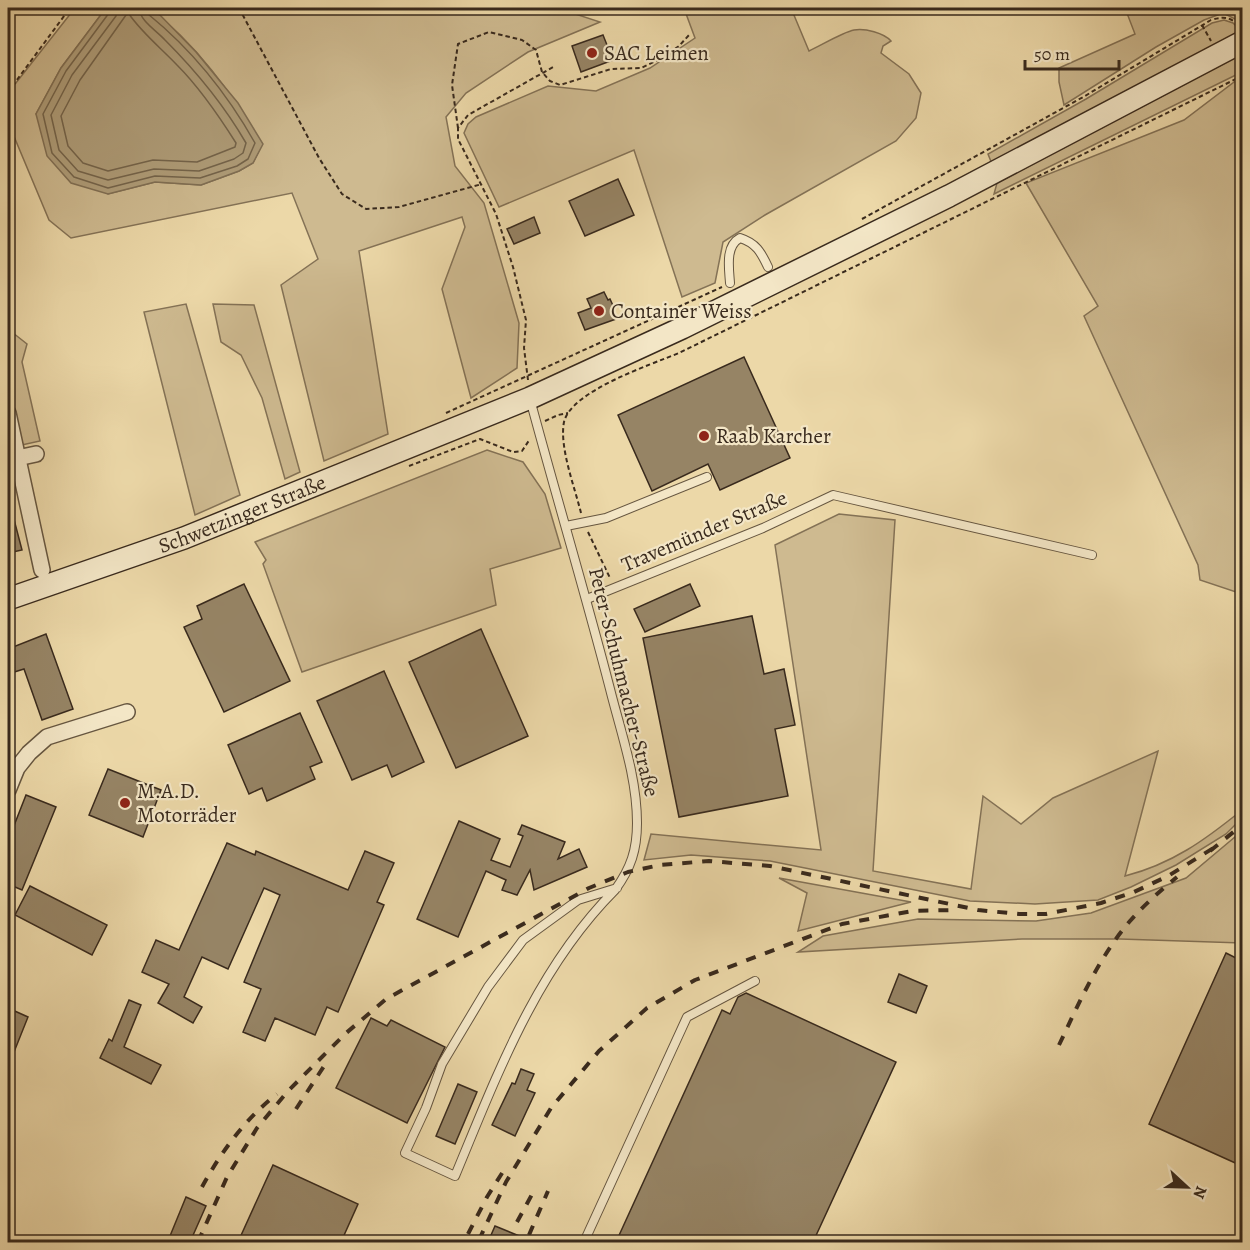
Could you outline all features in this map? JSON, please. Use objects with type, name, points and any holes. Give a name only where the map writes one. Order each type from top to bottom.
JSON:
[{"type":"main road","name":"Schwetzinger Straße","points":[[8,599],[184,538],[530,398],[682,328],[949,196],[1233,41]]},
{"type":"street","points":[[8,413],[12,459],[42,570]]},
{"type":"street","points":[[12,459],[36,454]]},
{"type":"street","points":[[8,790],[17,768],[29,753],[47,737],[127,712]]},
{"type":"lane","points":[[730,283],[731,248],[740,238],[752,242],[761,252],[768,267]]},
{"type":"lane","name":"Peter-Schuhmacher-Straße","points":[[530,398],[587,599],[635,787],[637,823],[635,847],[628,872],[617,888],[590,915],[558,959],[531,1005],[494,1083],[455,1176],[405,1154],[426,1108],[442,1064],[488,987],[523,940],[578,900],[617,888]]},
{"type":"lane","points":[[566,526],[606,518],[706,477]]},
{"type":"lane","name":"Travemünder Straße","points":[[587,599],[763,528],[833,495],[1092,555]]},
{"type":"lane","points":[[584,1242],[687,1017],[755,981]]},
{"type":"path","points":[[8,92],[70,8]]},
{"type":"path","points":[[239,8],[319,158],[342,194],[366,208],[399,207],[482,184]]},
{"type":"path","points":[[855,223],[1085,96],[1202,25],[1211,20],[1224,16],[1234,20],[1233,41],[1202,25]]},
{"type":"path","points":[[530,398],[524,348],[526,320],[513,267],[496,214],[458,139],[452,85],[458,44],[489,32],[522,40],[536,50],[542,72],[550,81],[560,85],[611,69],[641,69],[664,57],[689,35]]},
{"type":"path","points":[[458,129],[468,115],[555,66]]},
{"type":"path","points":[[403,469],[480,439],[513,452],[522,452],[538,427],[549,419],[568,413],[590,392],[679,353],[1242,76]]},
{"type":"path","points":[[445,413],[730,283]]},
{"type":"path","points":[[568,413],[564,424],[564,437],[584,524],[614,588]]},
{"type":"shaded area","points":[[75,8],[106,8],[61,68],[36,114],[108,194],[155,182],[201,185],[239,171],[253,163],[262,144],[212,70],[182,37],[149,8],[563,8],[563,10],[600,22],[528,52],[466,93],[446,117],[455,166],[484,203],[519,323],[517,368],[471,398],[442,289],[465,227],[462,217],[359,251],[388,434],[324,461],[281,285],[318,259],[292,193],[71,238],[49,220],[8,122],[8,93]]},
{"type":"shaded area","points":[[698,8],[791,8],[809,51],[849,31],[863,30],[879,33],[891,41],[883,46],[881,53],[909,74],[921,93],[916,118],[896,141],[765,215],[723,242],[715,283],[682,297],[634,150],[499,207],[464,133],[468,124],[476,117],[548,86],[596,91],[650,68],[695,38],[685,11]]},
{"type":"shaded area","points":[[1125,8],[1225,8],[1242,19],[1239,21],[1223,13],[1204,20],[1156,47],[1064,105],[1059,82],[1059,68],[1135,34]]},
{"type":"shaded area","points":[[1224,20],[1233,23],[1241,31],[992,164],[988,154],[1086,99],[1212,23]]},
{"type":"shaded area","points":[[1242,54],[1242,72],[994,194],[997,183]]},
{"type":"shaded area","points":[[1242,76],[1242,594],[1200,580],[1198,565],[1084,316],[1098,306],[1026,183],[1184,120]]},
{"type":"shaded area","points":[[186,304],[240,495],[195,515],[144,312]]},
{"type":"shaded area","points":[[213,304],[254,305],[300,472],[285,479],[262,398],[241,355],[221,342]]},
{"type":"shaded area","points":[[8,329],[27,344],[22,362],[40,441],[8,448]]},
{"type":"shaded area","points":[[487,450],[523,462],[545,494],[561,548],[490,569],[496,605],[302,672],[263,564],[266,560],[255,542]]},
{"type":"shaded area","points":[[839,514],[895,520],[873,871],[971,889],[983,796],[1021,824],[1053,798],[1158,751],[1125,876],[1173,858],[1215,831],[1242,810],[1242,818],[1226,834],[1176,865],[1098,900],[1035,904],[970,901],[770,861],[691,855],[644,860],[651,834],[821,850],[775,545]]},
{"type":"shaded area","points":[[1242,831],[1242,943],[1022,939],[798,952],[823,936],[918,919],[1036,921],[1091,913],[1186,878]]},
{"type":"shaded area","points":[[779,878],[911,902],[798,931],[807,893]]},
{"type":"water","points":[[106,8],[149,8],[160,15],[196,52],[238,103],[263,144],[253,163],[239,171],[201,185],[155,182],[108,194],[71,183],[47,156],[36,114],[61,68]]},
{"type":"building","name":"SAC Leimen","points":[[603,35],[613,60],[581,72],[572,46]]},
{"type":"building","points":[[618,179],[634,215],[585,236],[569,201]]},
{"type":"building","points":[[534,217],[540,233],[514,244],[507,229]]},
{"type":"building","name":"Container Weiss","points":[[604,292],[615,310],[612,311],[616,319],[585,330],[578,313],[591,308],[587,299]]},
{"type":"building","name":"Raab Karcher","points":[[744,357],[790,458],[720,490],[708,464],[652,491],[618,415]]},
{"type":"building","points":[[11,508],[22,550],[8,553],[8,509]]},
{"type":"building","points":[[244,584],[290,681],[224,712],[184,627],[202,619],[197,606]]},
{"type":"building","points":[[690,584],[700,606],[645,632],[634,609]]},
{"type":"building","points":[[752,616],[764,674],[784,669],[795,725],[775,729],[788,796],[679,817],[643,638]]},
{"type":"building","points":[[481,629],[528,736],[456,768],[409,662]]},
{"type":"building","points":[[46,634],[73,709],[42,720],[24,669],[8,674],[8,649]]},
{"type":"building","points":[[384,671],[424,762],[392,777],[387,765],[352,780],[317,701]]},
{"type":"building","points":[[300,713],[322,762],[310,767],[315,779],[267,801],[262,788],[249,794],[228,745]]},
{"type":"building","name":"M.A.D. Motorräder","points":[[108,769],[161,790],[143,837],[89,815]]},
{"type":"building","points":[[26,795],[56,807],[22,890],[8,884],[8,841]]},
{"type":"building","points":[[459,821],[500,839],[491,860],[510,867],[523,836],[518,834],[522,825],[565,842],[558,859],[579,849],[587,867],[534,890],[530,870],[517,895],[502,890],[506,880],[486,871],[458,937],[417,919]]},
{"type":"building","points":[[227,843],[255,855],[256,851],[348,890],[365,851],[394,863],[377,902],[384,905],[338,1012],[327,1007],[315,1035],[275,1018],[265,1041],[243,1032],[261,989],[244,982],[280,895],[264,888],[228,969],[202,957],[184,997],[202,1007],[193,1023],[158,1003],[169,984],[142,972],[156,940],[179,950]]},
{"type":"building","points":[[30,886],[107,925],[92,955],[15,915]]},
{"type":"building","points":[[1226,953],[1242,961],[1242,1166],[1149,1124]]},
{"type":"building","points":[[899,974],[927,986],[916,1013],[888,1002]]},
{"type":"building","points":[[746,993],[896,1062],[813,1242],[616,1242],[722,1010],[730,1014],[738,997]]},
{"type":"building","points":[[129,1000],[141,1005],[124,1047],[161,1065],[151,1084],[100,1058],[109,1039],[112,1041]]},
{"type":"building","points":[[8,1008],[28,1017],[8,1067]]},
{"type":"building","points":[[371,1018],[387,1026],[391,1020],[445,1047],[407,1123],[336,1088]]},
{"type":"building","points":[[521,1069],[534,1074],[527,1090],[535,1093],[515,1136],[492,1125]]},
{"type":"building","points":[[458,1084],[477,1092],[455,1144],[436,1136]]},
{"type":"building","points":[[273,1165],[358,1204],[341,1242],[238,1242]]},
{"type":"building","points":[[186,1197],[206,1206],[190,1242],[170,1236]]},
{"type":"building","points":[[495,1226],[534,1242],[488,1242]]},
{"type":"railway","points":[[1210,851],[1242,825]]},
{"type":"railway","points":[[198,1242],[227,1177],[257,1128],[288,1091],[345,1034],[386,999],[589,888],[628,872],[660,865],[709,861],[770,866],[978,910],[1046,914],[1101,903],[1134,892],[1168,876],[1215,847]]},
{"type":"railway","points":[[1059,1045],[1090,981],[1119,935],[1141,909],[1177,877]]},
{"type":"railway","points":[[479,1240],[506,1182],[551,1108],[599,1051],[647,1008],[695,980],[842,924],[912,911],[954,910]]},
{"type":"railway","points":[[296,1109],[328,1060]]},
{"type":"railway","points":[[202,1187],[217,1161],[235,1137],[254,1114],[277,1094]]},
{"type":"railway","points":[[468,1234],[504,1170]]},
{"type":"railway","points":[[517,1222],[536,1187]]},
{"type":"railway","points":[[529,1235],[548,1191]]},
{"type":"place","name":"SAC Leimen","points":[[592,53]]},
{"type":"place","name":"Container Weiss","points":[[599,311]]},
{"type":"place","name":"Raab Karcher","points":[[704,436]]},
{"type":"place","name":"M.A.D. Motorräder","points":[[125,803]]}]
